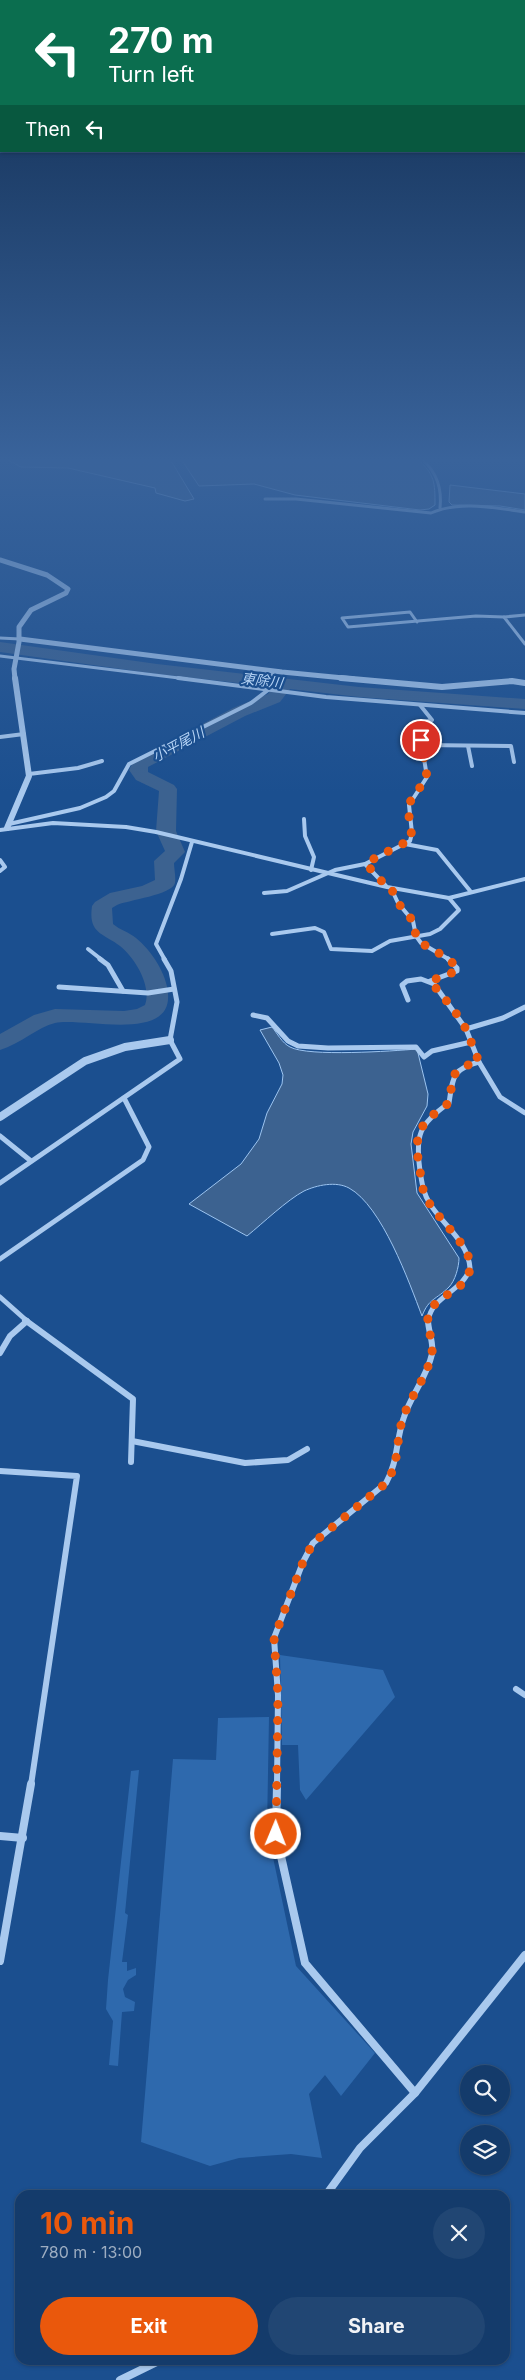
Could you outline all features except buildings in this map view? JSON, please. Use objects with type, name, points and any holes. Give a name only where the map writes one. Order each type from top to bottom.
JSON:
[{"type":"street","points":[[5,827],[29,774],[16,687],[19,627],[31,610],[66,592],[68,589],[65,584],[34,570]]},
{"type":"street","points":[[417,622],[410,612],[342,618],[348,627],[417,622],[476,616],[504,617],[525,615]]},
{"type":"street","points":[[504,617],[525,644]]},
{"type":"street","points":[[0,638],[274,671],[442,687],[512,681],[525,683]]},
{"type":"street","points":[[0,656],[266,689],[420,705],[525,713]]},
{"type":"street","points":[[5,827],[72,811],[106,796],[114,791],[117,781],[129,764],[251,703],[266,689],[274,671]]},
{"type":"street","points":[[264,893],[288,891],[312,882],[328,873],[366,864],[385,852],[405,844],[412,838],[408,809],[410,802],[427,777],[421,740],[410,728],[415,724],[432,720],[420,705]]},
{"type":"street","points":[[0,737],[24,734]]},
{"type":"street","points":[[422,745],[511,746],[514,762]]},
{"type":"street","points":[[468,746],[472,766]]},
{"type":"street","points":[[29,774],[78,768],[102,761]]},
{"type":"street","points":[[304,819],[305,834],[316,856],[311,870]]},
{"type":"street","points":[[5,827],[53,823],[97,824],[156,832],[311,870],[449,898],[525,879]]},
{"type":"street","points":[[0,1183],[180,1059],[170,1040],[177,1002],[171,971],[156,944],[182,879],[192,842]]},
{"type":"street","points":[[405,844],[437,850],[471,892]]},
{"type":"street","points":[[0,860],[5,867],[0,871]]},
{"type":"street","points":[[366,864],[389,887],[398,903],[413,921],[416,936],[421,943],[449,959],[457,968],[457,971],[430,981],[421,979],[407,981],[402,985],[408,1000]]},
{"type":"street","points":[[272,934],[315,928],[324,932],[331,950],[372,951],[390,942],[440,929],[459,910],[449,898]]},
{"type":"street","points":[[88,949],[108,965],[124,991]]},
{"type":"street","points":[[430,981],[454,1010],[466,1029],[479,1062],[500,1097],[525,1113]]},
{"type":"street","points":[[58,987],[148,993],[174,989]]},
{"type":"street","points":[[466,1029],[503,1018],[525,1007]]},
{"type":"street","points":[[253,1015],[267,1018],[288,1041],[298,1046],[328,1048],[416,1047],[424,1057],[432,1051],[471,1042]]},
{"type":"street","points":[[0,1117],[85,1061],[125,1047],[170,1040]]},
{"type":"street","points":[[415,2092],[305,1963],[276,1834],[278,1695],[274,1638],[303,1562],[313,1543],[386,1483],[394,1471],[403,1418],[430,1365],[433,1349],[428,1319],[434,1305],[465,1283],[471,1267],[467,1254],[424,1194],[416,1149],[417,1136],[426,1120],[449,1103],[454,1073],[461,1066],[479,1062]]},
{"type":"street","points":[[0,1259],[143,1160],[149,1147],[124,1098]]},
{"type":"street","points":[[0,1136],[32,1161]]},
{"type":"street","points":[[0,1297],[26,1321],[134,1399],[131,1462]]},
{"type":"street","points":[[0,1353],[10,1336],[26,1321]]},
{"type":"street","points":[[132,1441],[244,1463],[288,1460],[307,1449]]},
{"type":"street","points":[[0,1471],[77,1476],[23,1838],[0,1961]]},
{"type":"street","points":[[516,1689],[525,1695]]},
{"type":"street","points":[[0,1836],[23,1838]]},
{"type":"street","points":[[330,2190],[360,2148],[415,2092],[525,1955]]},
{"type":"street","points":[[120,2380],[151,2365]]},
{"type":"shaded area","points":[[272,1027],[287,1045],[300,1050],[332,1053],[417,1049],[428,1094],[427,1106],[413,1132],[411,1144],[417,1193],[459,1258],[453,1281],[430,1302],[422,1316],[402,1265],[383,1227],[361,1197],[349,1188],[338,1185],[326,1185],[304,1191],[247,1236],[189,1204],[241,1164],[259,1139],[267,1113],[282,1084],[283,1075],[279,1063],[260,1030]]},
{"type":"shaded area","points":[[280,1655],[383,1670],[395,1697],[306,1800],[300,1790],[298,1745],[282,1745]]},
{"type":"shaded area","points":[[269,1717],[267,1829],[296,1966],[375,2053],[341,2096],[325,2075],[309,2094],[322,2158],[291,2154],[239,2158],[210,2166],[141,2142],[173,1759],[216,1760],[218,1718]]},
{"type":"shaded area","points":[[139,1770],[125,1913],[128,1915],[122,1962],[127,1962],[127,1971],[136,1968],[136,1975],[128,1980],[123,1989],[125,1997],[135,2002],[134,2011],[122,2012],[118,2066],[109,2065],[113,2021],[106,2009],[108,1980],[131,1771]]},
{"type":"waterway","name":"東除川","points":[[0,647],[157,669],[359,692],[525,704]]},
{"type":"waterway","name":"小平尾川","points":[[0,1042],[49,1017],[65,1015],[108,1018],[138,1017],[148,1014],[155,1008],[158,1000],[157,992],[155,982],[146,963],[128,942],[105,928],[101,917],[102,906],[117,897],[148,891],[165,883],[164,861],[175,852],[166,831],[168,789],[142,776],[138,770],[140,764],[239,712],[274,698],[286,684]]},
{"type":"route","points":[[276,1834],[278,1695],[274,1638],[303,1562],[313,1543],[386,1483],[394,1471],[401,1425],[406,1411],[430,1365],[433,1349],[428,1319],[434,1305],[465,1283],[471,1267],[467,1254],[424,1194],[416,1149],[417,1136],[426,1120],[449,1103],[454,1073],[461,1066],[479,1062],[466,1029],[454,1010],[430,981],[457,971],[457,968],[449,959],[421,943],[416,936],[413,921],[398,903],[391,888],[387,887],[366,864],[379,854],[405,844],[412,838],[408,809],[410,802],[427,777],[421,740]]}]
